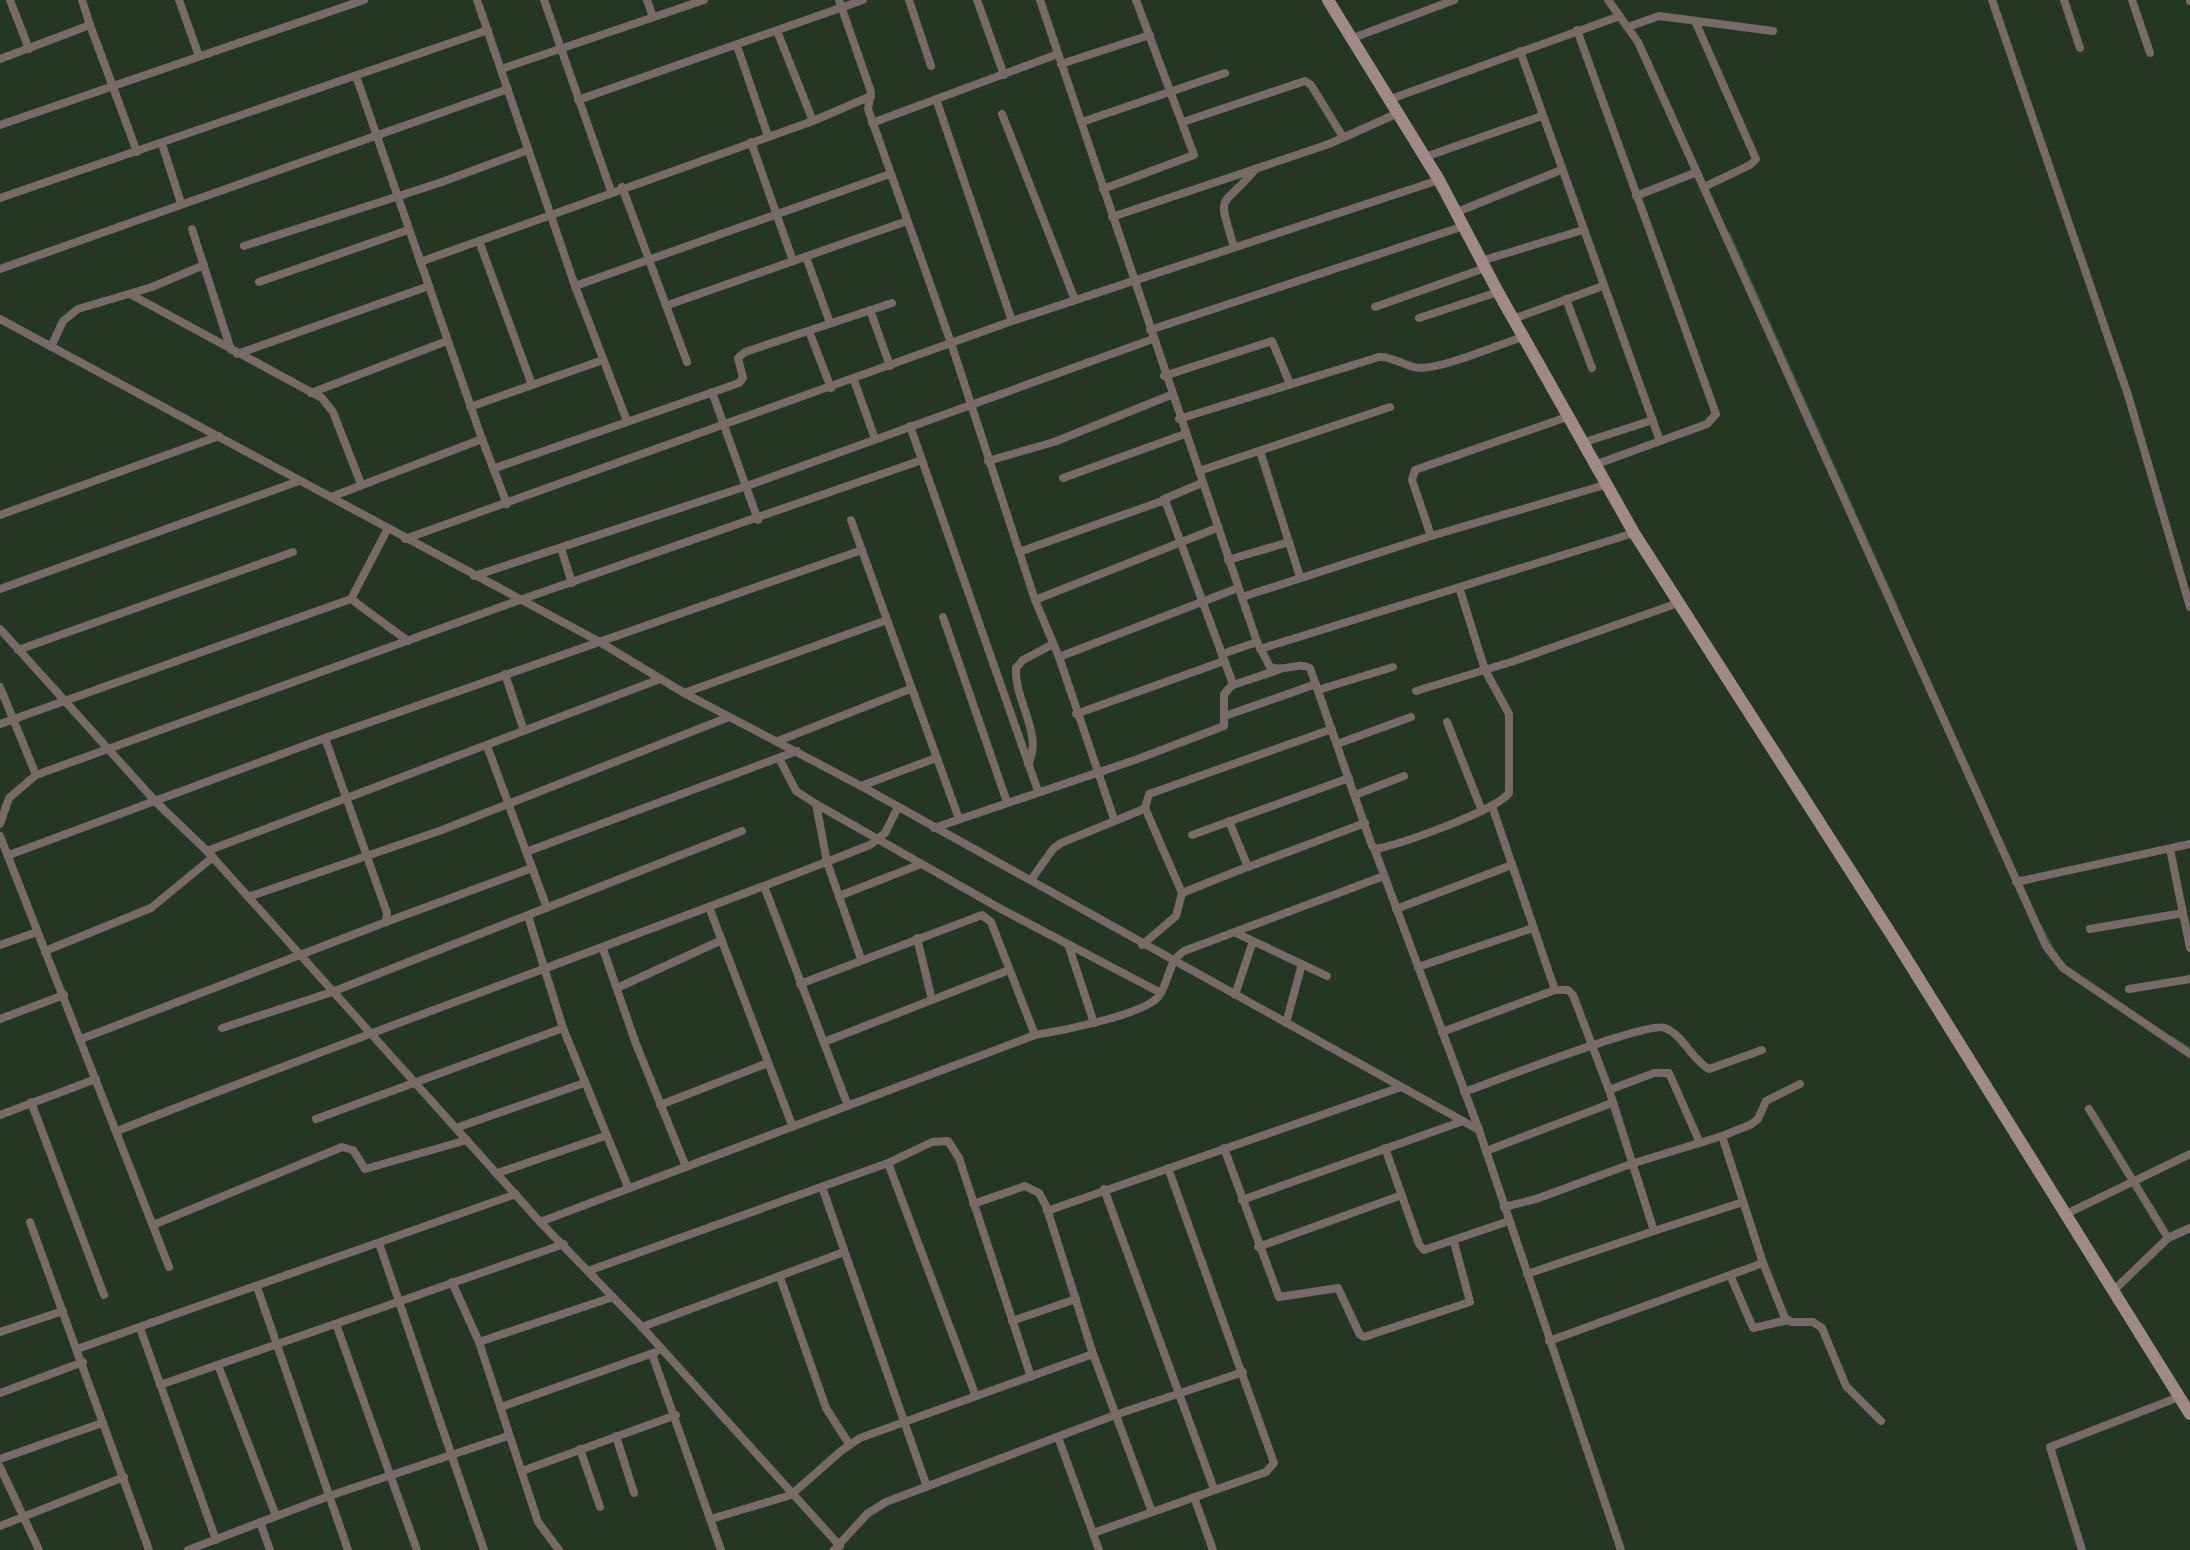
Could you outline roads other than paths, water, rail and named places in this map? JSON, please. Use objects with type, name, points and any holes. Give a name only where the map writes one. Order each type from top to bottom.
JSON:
[{"type":"street","points":[[10,0],[29,49]]},
{"type":"street","points":[[82,0],[137,152]]},
{"type":"street","points":[[179,0],[199,56]]},
{"type":"street","points":[[0,125],[364,0]]},
{"type":"street","points":[[477,0],[575,286],[627,421]]},
{"type":"street","points":[[544,0],[611,191]]},
{"type":"street","points":[[647,0],[653,17]]},
{"type":"street","points":[[502,69],[704,0]]},
{"type":"street","points":[[578,100],[737,47],[840,4],[863,0]]},
{"type":"street","points":[[909,0],[931,66]]},
{"type":"street","points":[[977,0],[1004,75]]},
{"type":"street","points":[[1103,189],[1192,158],[1194,151],[1136,0]]},
{"type":"street","points":[[1328,0],[1439,180],[1497,292],[1585,442],[1634,533],[1898,945],[2190,1414]]},
{"type":"street","points":[[1353,38],[1454,0]]},
{"type":"street","points":[[1608,0],[1620,16],[1633,25],[1697,172],[1709,184],[2046,946],[2063,968],[2190,1054]]},
{"type":"street","points":[[1992,0],[2128,395],[2190,607]]},
{"type":"street","points":[[2064,0],[2080,48]]},
{"type":"street","points":[[2132,0],[2150,53]]},
{"type":"street","points":[[1042,1],[1164,376],[1228,560],[1258,645],[1268,664],[1278,670]]},
{"type":"street","points":[[840,4],[871,96],[867,105],[890,174],[951,343],[1035,600],[1059,656],[1076,714],[1114,819]]},
{"type":"street","points":[[1388,100],[1620,16]]},
{"type":"street","points":[[1633,25],[1658,16],[1773,32]]},
{"type":"street","points":[[1695,21],[1756,159],[1750,166],[1709,184]]},
{"type":"street","points":[[0,59],[90,25]]},
{"type":"street","points":[[0,198],[488,30]]},
{"type":"street","points":[[1577,30],[1716,414],[1707,424],[1597,464]]},
{"type":"street","points":[[777,31],[813,121]]},
{"type":"street","points":[[1061,64],[1150,35]]},
{"type":"street","points":[[737,47],[768,136]]},
{"type":"street","points":[[1520,51],[1602,286],[1660,441]]},
{"type":"street","points":[[873,123],[1058,54]]},
{"type":"street","points":[[1082,122],[1225,73]]},
{"type":"street","points":[[356,76],[447,341],[507,504]]},
{"type":"street","points":[[1183,122],[1305,81],[1311,85],[1343,137]]},
{"type":"street","points":[[0,269],[508,89]]},
{"type":"street","points":[[420,262],[622,187],[813,121],[871,96]]},
{"type":"street","points":[[936,99],[1012,321]]},
{"type":"street","points":[[1002,114],[1075,300]]},
{"type":"street","points":[[1112,217],[1343,137],[1396,114]]},
{"type":"street","points":[[1425,157],[1542,116]]},
{"type":"street","points":[[751,142],[793,261]]},
{"type":"street","points":[[162,144],[181,203]]},
{"type":"street","points":[[244,246],[528,150]]},
{"type":"street","points":[[1234,247],[1223,210],[1224,200],[1256,168]]},
{"type":"street","points":[[1457,212],[1561,170]]},
{"type":"street","points":[[1636,196],[1697,172]]},
{"type":"street","points":[[575,286],[890,174]]},
{"type":"street","points":[[405,539],[854,380],[1012,321],[1439,180]]},
{"type":"street","points":[[622,187],[687,362]]},
{"type":"street","points":[[668,305],[907,221]]},
{"type":"street","points":[[1150,330],[1464,226]]},
{"type":"street","points":[[192,229],[234,352]]},
{"type":"street","points":[[259,282],[408,230]]},
{"type":"street","points":[[1376,307],[1483,264],[1583,230]]},
{"type":"street","points":[[479,241],[532,385]]},
{"type":"street","points":[[806,257],[830,323]]},
{"type":"street","points":[[51,347],[70,313],[130,294],[204,265]]},
{"type":"street","points":[[234,352],[429,286]]},
{"type":"street","points":[[1513,319],[1602,286]]},
{"type":"street","points":[[1419,318],[1497,292]]},
{"type":"street","points":[[130,294],[322,398],[333,412],[361,484]]},
{"type":"street","points":[[1566,299],[1592,368]]},
{"type":"street","points":[[495,468],[742,381],[738,358],[741,354],[892,303]]},
{"type":"street","points":[[870,310],[890,366]]},
{"type":"street","points":[[0,320],[597,641],[684,693],[862,786],[1479,1130]]},
{"type":"street","points":[[808,331],[831,388]]},
{"type":"street","points":[[1179,419],[1379,356],[1389,356],[1406,365],[1424,368],[1523,337]]},
{"type":"street","points":[[474,576],[747,486],[1153,339]]},
{"type":"street","points":[[311,393],[447,341]]},
{"type":"street","points":[[1164,376],[1272,341],[1290,384]]},
{"type":"street","points":[[471,407],[603,360]]},
{"type":"street","points":[[854,380],[875,439]]},
{"type":"street","points":[[712,392],[758,520]]},
{"type":"street","points":[[988,460],[1054,442],[1171,395]]},
{"type":"street","points":[[1199,471],[1390,407]]},
{"type":"street","points":[[1431,536],[1412,480],[1415,470],[1570,416]]},
{"type":"street","points":[[1585,442],[1653,420]]},
{"type":"street","points":[[910,426],[1038,791]]},
{"type":"street","points":[[1063,478],[1185,434]]},
{"type":"street","points":[[0,515],[219,436]]},
{"type":"street","points":[[331,497],[477,444],[482,439]]},
{"type":"street","points":[[1260,451],[1300,577]]},
{"type":"street","points":[[0,824],[9,798],[36,775],[110,751],[520,600],[758,520],[922,460]]},
{"type":"street","points":[[0,589],[299,481]]},
{"type":"street","points":[[1019,552],[1202,483]]},
{"type":"street","points":[[1242,597],[1431,536],[1608,484]]},
{"type":"street","points":[[1164,499],[1233,685]]},
{"type":"street","points":[[851,520],[959,819]]},
{"type":"street","points":[[1035,600],[1217,528]]},
{"type":"street","points":[[0,724],[351,599],[387,530]]},
{"type":"street","points":[[1076,714],[1258,645],[1634,533]]},
{"type":"street","points":[[1228,560],[1289,542]]},
{"type":"street","points":[[561,548],[572,583]]},
{"type":"street","points":[[9,855],[325,738],[862,550]]},
{"type":"street","points":[[18,650],[293,552]]},
{"type":"street","points":[[1374,848],[1482,811],[1502,802],[1509,793],[1509,714],[1485,670],[1459,587]]},
{"type":"street","points":[[1059,656],[1238,588]]},
{"type":"street","points":[[351,599],[408,641]]},
{"type":"street","points":[[1416,691],[1678,603]]},
{"type":"street","points":[[943,617],[1007,802]]},
{"type":"street","points":[[684,693],[887,620]]},
{"type":"street","points":[[0,629],[156,802],[210,854],[540,1222],[642,1327],[656,1352],[721,1550]]},
{"type":"street","points":[[1028,764],[1034,741],[1018,693],[1016,668],[1023,660],[1053,643]]},
{"type":"street","points":[[934,828],[1216,731],[1224,726],[1224,694],[1233,685],[1261,678],[1278,670],[1304,665],[1310,668],[1479,1130],[1620,1550]]},
{"type":"street","points":[[1225,716],[1393,667]]},
{"type":"street","points":[[505,674],[524,731]]},
{"type":"street","points":[[45,951],[151,908],[210,854],[345,797],[660,680]]},
{"type":"street","points":[[0,687],[36,775]]},
{"type":"street","points":[[778,741],[910,689]]},
{"type":"street","points":[[248,897],[367,857],[509,804],[729,717]]},
{"type":"street","points":[[1337,744],[1411,717]]},
{"type":"street","points":[[1447,722],[1482,811]]},
{"type":"street","points":[[1142,944],[1176,916],[1182,893],[1145,808],[1149,794],[1332,729]]},
{"type":"street","points":[[325,738],[387,913],[386,922]]},
{"type":"street","points":[[487,746],[547,908]]},
{"type":"street","points":[[526,852],[797,751]]},
{"type":"street","points":[[779,758],[796,792],[921,864],[1161,993]]},
{"type":"street","points":[[862,786],[936,758]]},
{"type":"street","points":[[1355,795],[1404,776]]},
{"type":"street","points":[[1192,835],[1349,778]]},
{"type":"street","points":[[816,804],[827,862],[861,958]]},
{"type":"street","points":[[1492,806],[1555,990]]},
{"type":"street","points":[[117,1130],[368,1032],[603,949],[827,862],[878,840],[898,807]]},
{"type":"street","points":[[1031,880],[1053,849],[1114,819],[1145,808]]},
{"type":"street","points":[[1229,821],[1247,867]]},
{"type":"street","points":[[1182,893],[1365,823]]},
{"type":"street","points":[[222,1027],[332,992],[742,831]]},
{"type":"street","points":[[0,836],[169,1267]]},
{"type":"street","points":[[2017,882],[2190,844]]},
{"type":"street","points":[[2170,849],[2190,948]]},
{"type":"street","points":[[839,896],[921,864]]},
{"type":"street","points":[[1396,909],[1512,865]]},
{"type":"street","points":[[81,1040],[298,953],[532,868]]},
{"type":"street","points":[[540,1222],[1035,1035],[1094,1023],[1152,1002],[1161,993],[1173,960],[1184,951],[1384,876]]},
{"type":"street","points":[[764,886],[848,1106]]},
{"type":"street","points":[[709,907],[792,1125]]},
{"type":"street","points":[[2090,929],[2183,913]]},
{"type":"street","points":[[800,984],[861,958],[982,915],[991,922],[1035,1035]]},
{"type":"street","points":[[527,916],[563,1028],[628,1187]]},
{"type":"street","points":[[1418,967],[1533,928]]},
{"type":"street","points":[[0,945],[37,932]]},
{"type":"street","points":[[1236,933],[1327,976]]},
{"type":"street","points":[[917,938],[932,1000]]},
{"type":"street","points":[[617,988],[722,940]]},
{"type":"street","points":[[1235,995],[1253,941]]},
{"type":"street","points":[[1068,944],[1094,1023]]},
{"type":"street","points":[[603,949],[660,1105],[686,1167]]},
{"type":"street","points":[[1286,1023],[1302,964]]},
{"type":"street","points":[[824,1042],[1009,970]]},
{"type":"street","points":[[2129,989],[2190,979]]},
{"type":"street","points":[[1442,1032],[1555,990],[1568,990],[1573,995],[1609,1090],[1654,1231]]},
{"type":"street","points":[[0,1019],[64,995]]},
{"type":"street","points":[[316,1119],[563,1028]]},
{"type":"street","points":[[1464,1092],[1591,1046],[1664,1028],[1709,1069],[1762,1050]]},
{"type":"street","points":[[660,1105],[768,1063]]},
{"type":"street","points":[[1609,1090],[1654,1073],[1669,1073],[1700,1143]]},
{"type":"street","points":[[0,1115],[96,1079]]},
{"type":"street","points":[[456,1128],[584,1083]]},
{"type":"street","points":[[1504,1207],[1536,1199],[1750,1125],[1758,1119],[1766,1101],[1800,1084]]},
{"type":"street","points":[[1047,1212],[1104,1189],[1401,1087]]},
{"type":"street","points":[[31,1102],[104,1295]]},
{"type":"street","points":[[1486,1151],[1612,1103]]},
{"type":"street","points":[[2089,1109],[2168,1238]]},
{"type":"street","points":[[1242,1200],[1463,1121]]},
{"type":"street","points":[[498,1173],[606,1136]]},
{"type":"street","points":[[1722,1136],[1763,1263],[1787,1320]]},
{"type":"street","points":[[153,1225],[342,1147],[353,1150],[365,1169],[467,1140]]},
{"type":"street","points":[[588,1271],[888,1163],[932,1142],[948,1141],[959,1158],[1031,1377]]},
{"type":"street","points":[[1224,1148],[1258,1247],[1279,1297],[1338,1289],[1360,1335],[1364,1337],[1470,1302],[1454,1242]]},
{"type":"street","points":[[1385,1148],[1422,1249],[1430,1250],[1509,1221]]},
{"type":"street","points":[[2066,1214],[2190,1154]]},
{"type":"street","points":[[888,1163],[975,1394]]},
{"type":"street","points":[[1093,1533],[1266,1472],[1274,1463],[1168,1168]]},
{"type":"street","points":[[973,1204],[1025,1186],[1039,1193],[1093,1353],[1152,1512]]},
{"type":"street","points":[[822,1187],[906,1420],[927,1487]]},
{"type":"street","points":[[1104,1189],[1214,1489]]},
{"type":"street","points":[[77,1349],[516,1194]]},
{"type":"street","points":[[1258,1247],[1402,1195]]},
{"type":"street","points":[[1527,1274],[1743,1202]]},
{"type":"street","points":[[30,1222],[124,1477],[146,1549]]},
{"type":"street","points":[[2113,1291],[2168,1238],[2190,1228]]},
{"type":"street","points":[[379,1243],[396,1302],[484,1550]]},
{"type":"street","points":[[160,1385],[564,1244]]},
{"type":"street","points":[[642,1327],[844,1252]]},
{"type":"street","points":[[1549,1341],[1763,1263]]},
{"type":"street","points":[[1730,1275],[1753,1328],[1787,1320],[1813,1322],[1822,1328],[1846,1385],[1881,1421]]},
{"type":"street","points":[[780,1277],[826,1408],[849,1444]]},
{"type":"street","points":[[452,1282],[479,1342],[538,1522],[559,1550]]},
{"type":"street","points":[[257,1287],[279,1343],[348,1550]]},
{"type":"street","points":[[479,1342],[613,1297]]},
{"type":"street","points":[[1012,1321],[1076,1299]]},
{"type":"street","points":[[0,1332],[63,1311]]},
{"type":"street","points":[[337,1325],[417,1550]]},
{"type":"street","points":[[140,1328],[216,1540]]},
{"type":"street","points":[[656,1352],[791,1495],[837,1548],[876,1508],[1115,1415],[1243,1372]]},
{"type":"street","points":[[500,1406],[656,1352]]},
{"type":"street","points":[[711,1519],[791,1495],[849,1444],[975,1394],[1031,1377],[1093,1353]]},
{"type":"street","points":[[0,1393],[83,1362]]},
{"type":"street","points":[[218,1365],[276,1516]]},
{"type":"street","points":[[2082,1550],[2050,1447],[2179,1397]]},
{"type":"street","points":[[522,1471],[676,1415]]},
{"type":"street","points":[[0,1459],[102,1423]]},
{"type":"street","points":[[188,1550],[329,1496],[508,1436]]},
{"type":"street","points":[[616,1436],[634,1493]]},
{"type":"street","points":[[1058,1437],[1099,1550]]},
{"type":"street","points":[[580,1449],[600,1507]]},
{"type":"street","points":[[0,1467],[39,1550]]},
{"type":"street","points":[[0,1526],[124,1477]]},
{"type":"street","points":[[1194,1497],[1213,1550]]},
{"type":"street","points":[[260,1522],[270,1550]]},
{"type":"waterway","points":[[1729,233],[1896,605]]},
{"type":"waterway","points":[[2040,924],[2057,955]]},
{"type":"waterway","points":[[2172,1037],[2190,1049]]}]
